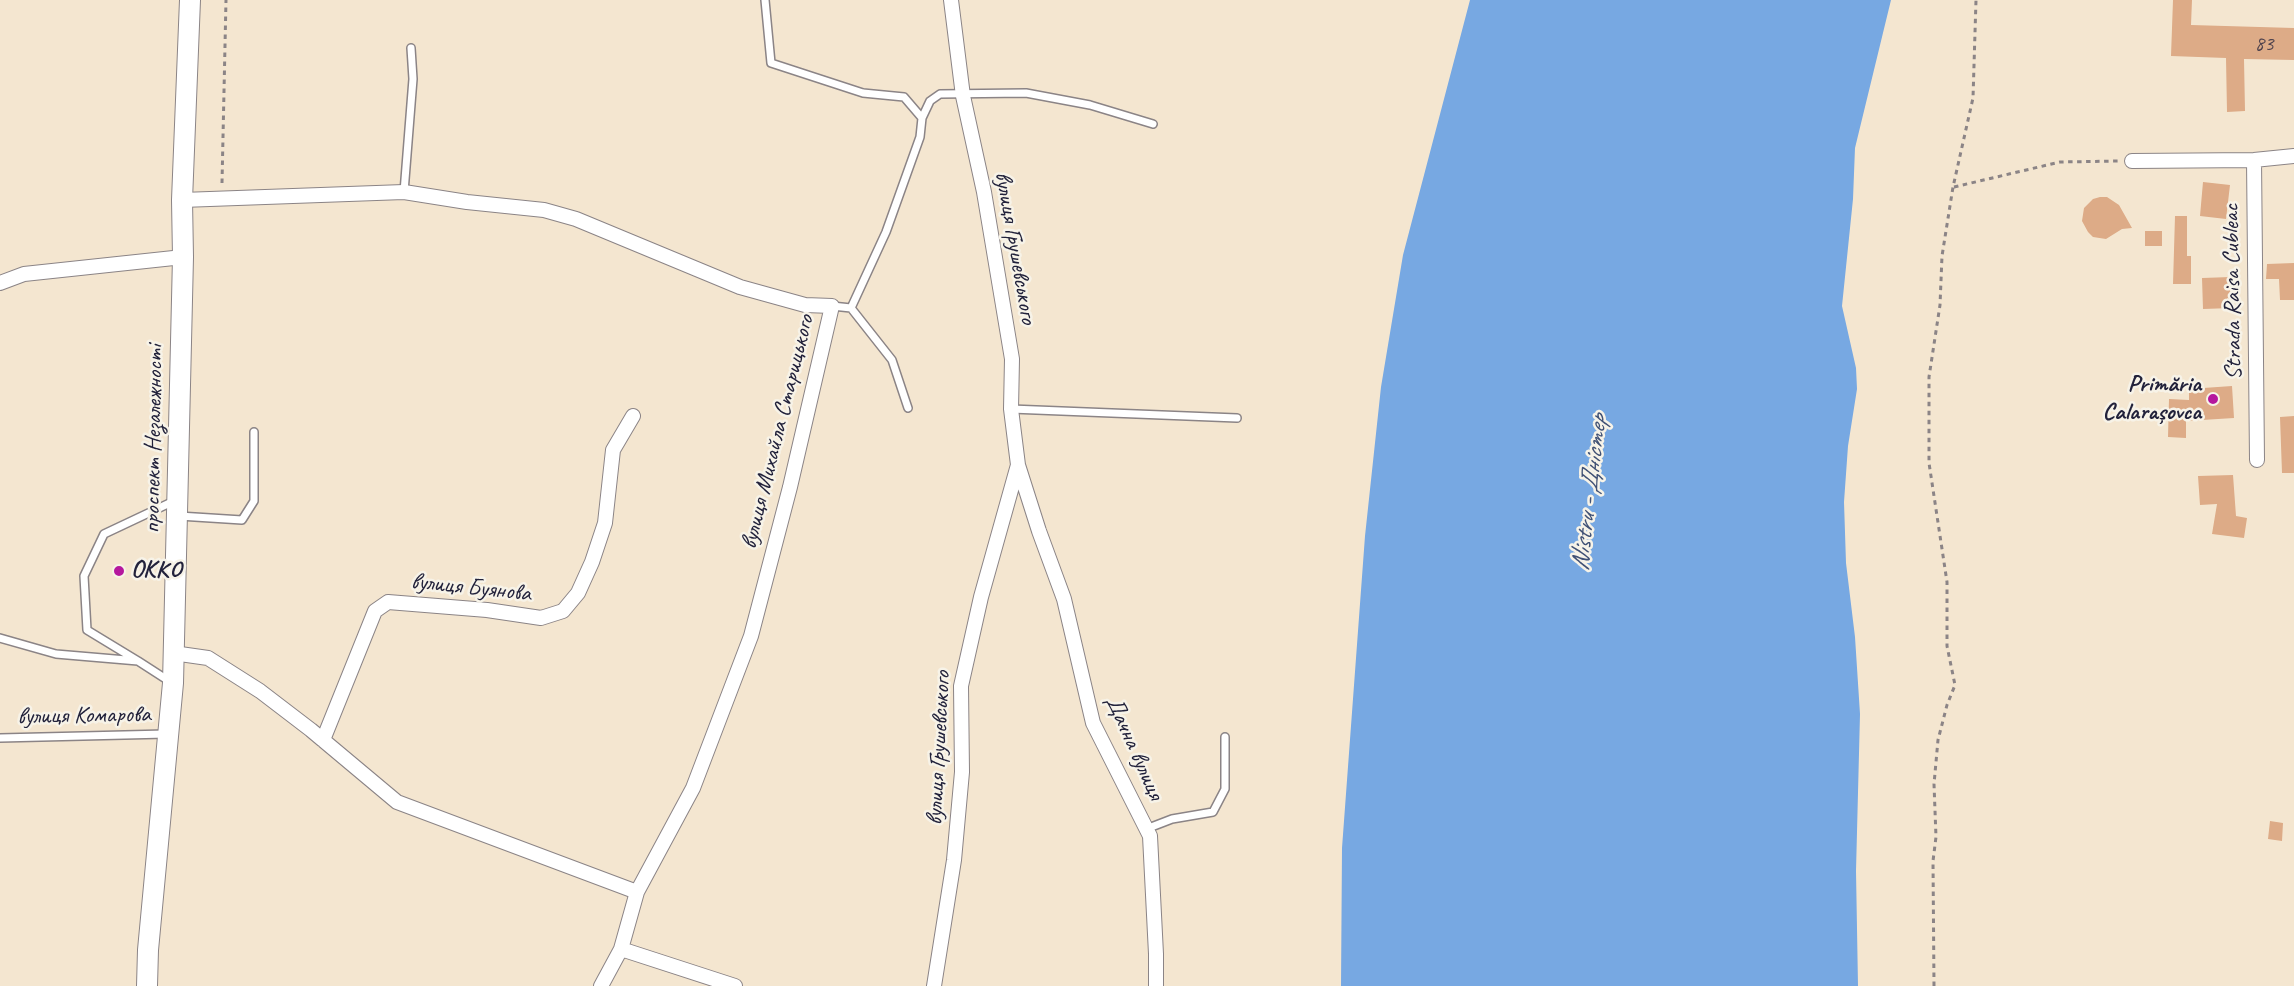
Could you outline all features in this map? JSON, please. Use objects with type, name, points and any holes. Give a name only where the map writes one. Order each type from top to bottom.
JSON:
[{"type":"main road","name":"проспект Незалежності","points":[[147,986],[148,950],[173,684],[183,257],[182,200],[190,0]]},
{"type":"street","name":"вулиця Грушевського","points":[[934,986],[954,860],[962,772],[961,686],[981,597],[1018,465],[1011,409],[1012,359],[984,192],[963,96],[951,0]]},
{"type":"street","points":[[2132,161],[2254,160],[2294,156]]},
{"type":"street","name":"Strada Raisa Cubleac","points":[[2254,160],[2257,460]]},
{"type":"street","name":"вулиця Михайла Старицького","points":[[182,200],[404,192],[467,202],[544,210],[576,219],[740,287],[805,305],[832,306],[790,487],[750,636],[693,788],[637,892],[621,949],[601,986]]},
{"type":"street","points":[[0,284],[24,274],[183,257]]},
{"type":"street","name":"вулиця Буянова","points":[[323,740],[375,611],[388,602],[487,610],[541,618],[563,611],[578,593],[592,562],[605,524],[613,450],[633,416]]},
{"type":"street","name":"Дачна вулиця","points":[[1018,465],[1064,599],[1093,723],[1150,836],[1156,986]]},
{"type":"street","points":[[173,653],[208,658],[260,691],[397,802],[637,892]]},
{"type":"street","points":[[621,949],[735,986]]},
{"type":"lane","points":[[765,0],[771,63],[863,93],[904,97],[921,118]]},
{"type":"lane","points":[[404,192],[413,79],[411,48]]},
{"type":"lane","points":[[851,308],[890,221],[920,137],[921,118],[930,101],[940,94],[963,96],[1026,93],[1090,105],[1153,124]]},
{"type":"lane","points":[[832,306],[851,308],[892,360],[908,408]]},
{"type":"lane","points":[[1011,409],[1237,418]]},
{"type":"lane","points":[[173,684],[87,630],[84,576],[104,534],[178,507],[242,520],[254,501],[254,432]]},
{"type":"lane","points":[[0,638],[56,654],[138,661]]},
{"type":"lane","name":"вулиця Комарова","points":[[0,738],[169,734]]},
{"type":"lane","points":[[1146,829],[1172,819],[1213,812],[1225,789],[1225,737]]},
{"type":"path","points":[[222,200],[226,0]]},
{"type":"path","points":[[1934,986],[1933,861],[1936,837],[1933,790],[1938,740],[1955,685],[1947,646],[1947,582],[1929,463],[1929,377],[1940,305],[1942,256],[1953,187],[1973,98],[1976,0]]},
{"type":"path","points":[[1953,187],[2060,162],[2132,161]]},
{"type":"water","name":"Nistru - Дністер","points":[[1470,0],[1891,0],[1855,148],[1853,199],[1842,306],[1856,368],[1857,389],[1848,446],[1844,502],[1846,563],[1855,637],[1860,714],[1856,871],[1858,986],[1341,986],[1342,848],[1365,536],[1381,387],[1403,255]]},
{"type":"building","points":[[2173,0],[2192,0],[2191,25],[2294,28],[2294,60],[2244,59],[2245,111],[2227,112],[2226,58],[2171,56]]},
{"type":"building","points":[[2203,182],[2230,185],[2226,219],[2200,216]]},
{"type":"building","points":[[2107,197],[2119,205],[2132,228],[2122,229],[2106,239],[2093,237],[2082,221],[2084,208],[2093,199]]},
{"type":"building","points":[[2175,216],[2187,216],[2187,256],[2191,256],[2191,284],[2173,284]]},
{"type":"building","points":[[2145,231],[2162,231],[2162,246],[2145,246]]},
{"type":"building","points":[[2294,263],[2294,300],[2280,300],[2279,279],[2266,279],[2267,264]]},
{"type":"building","points":[[2231,277],[2232,308],[2203,309],[2202,278]]},
{"type":"building","points":[[2232,386],[2234,418],[2186,421],[2186,438],[2168,437],[2169,399],[2189,400],[2189,389]]},
{"type":"building","points":[[2294,416],[2294,473],[2282,473],[2280,417]]},
{"type":"building","points":[[2233,475],[2236,516],[2247,518],[2244,538],[2212,534],[2217,504],[2200,505],[2198,476]]},
{"type":"building","points":[[2270,821],[2283,823],[2282,841],[2268,839]]},
{"type":"place","name":"Primăria Calarașovca","points":[[2213,399]]},
{"type":"place","name":"ОККО","points":[[119,571]]}]
